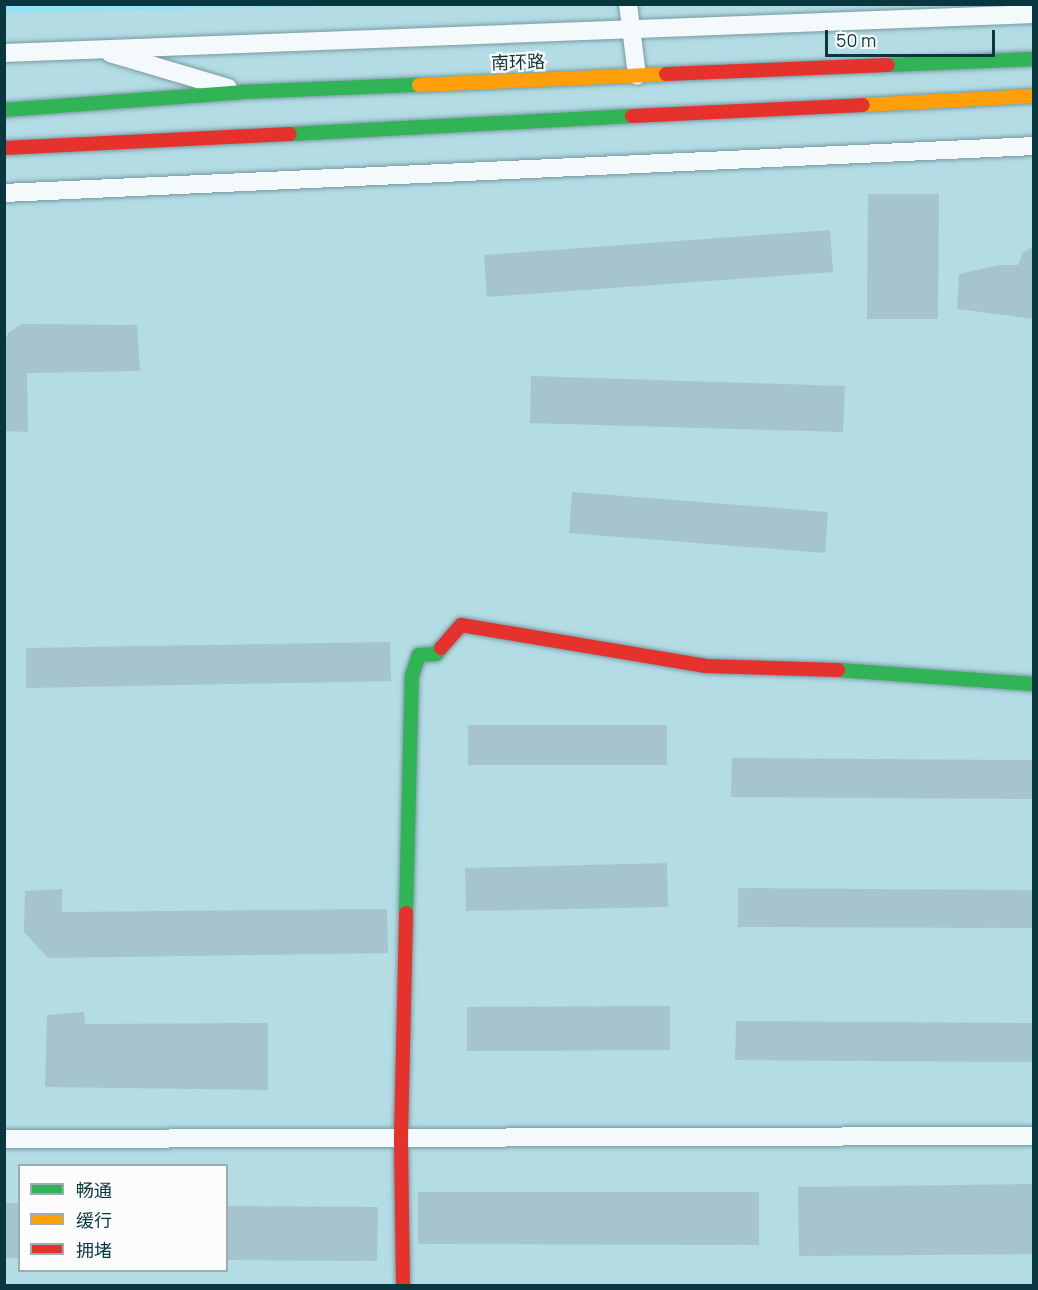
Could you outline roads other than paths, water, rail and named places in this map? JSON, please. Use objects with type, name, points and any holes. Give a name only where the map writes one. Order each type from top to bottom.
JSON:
[{"type":"main road","name":"南环路","points":[[4,110],[241,92],[1034,59]]},
{"type":"main road","points":[[4,148],[1034,96]]},
{"type":"main road","points":[[403,1286],[401,1137],[412,675],[419,656],[436,654],[461,626],[705,666],[822,669],[1034,684]]},
{"type":"street","points":[[628,4],[637,75]]},
{"type":"street","points":[[4,53],[97,48],[631,32],[1034,14]]},
{"type":"street","points":[[97,48],[241,92]]},
{"type":"street","points":[[4,193],[1034,146]]},
{"type":"street","points":[[4,1139],[1034,1136]]}]
